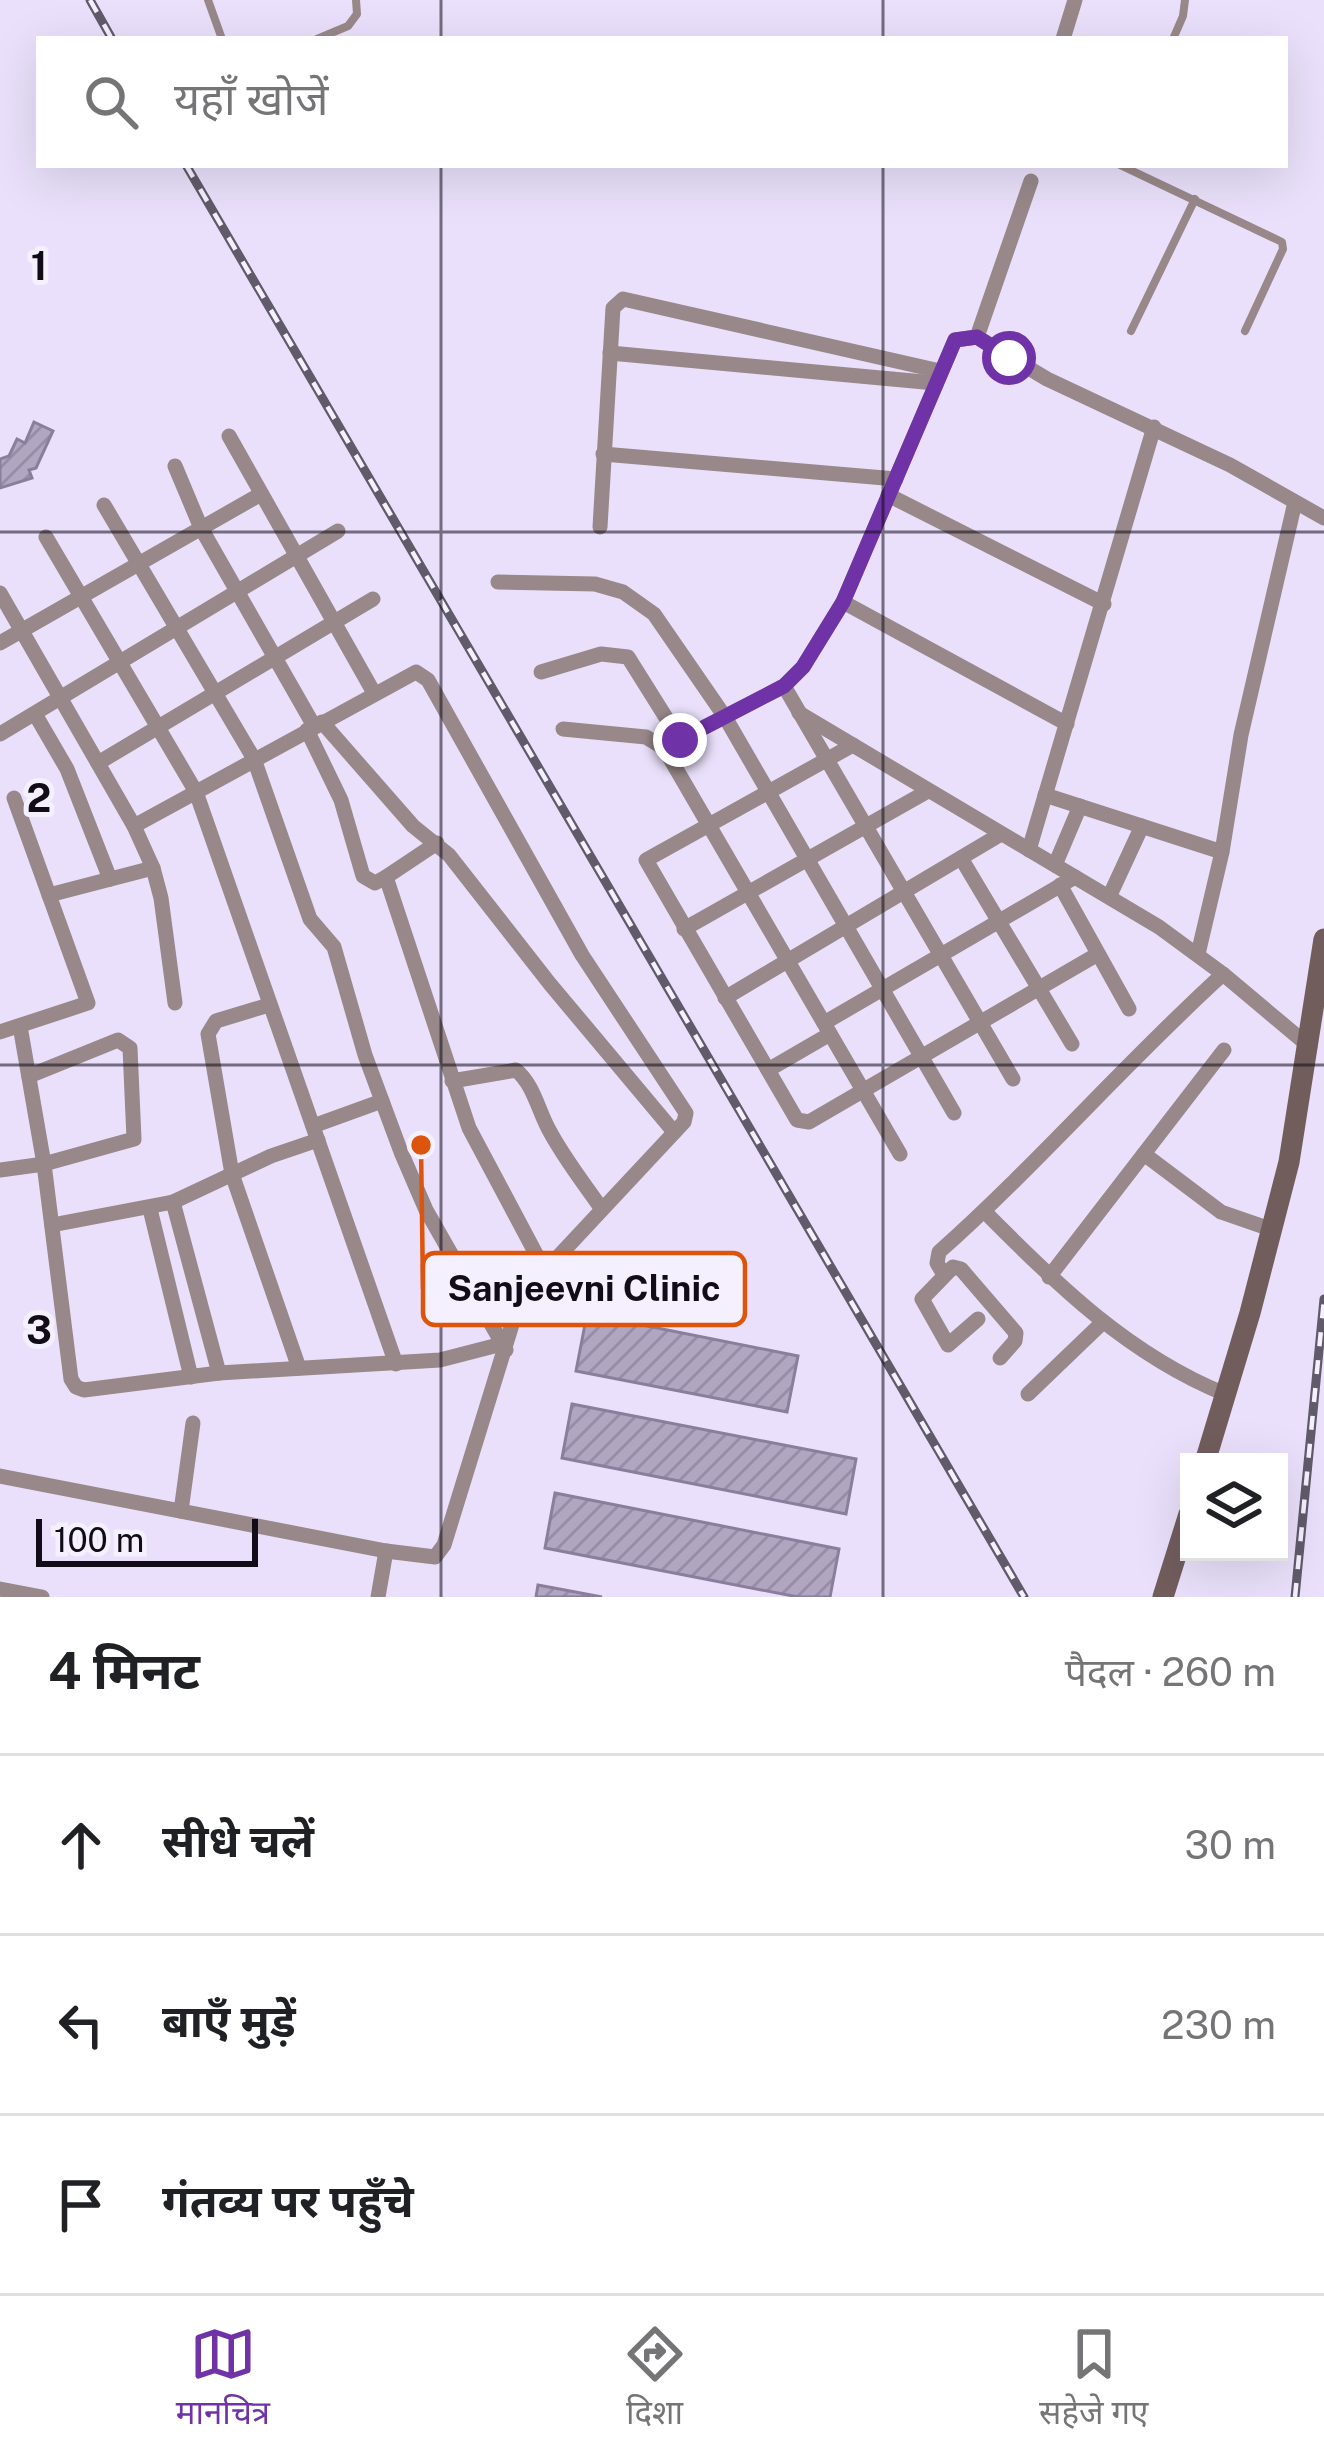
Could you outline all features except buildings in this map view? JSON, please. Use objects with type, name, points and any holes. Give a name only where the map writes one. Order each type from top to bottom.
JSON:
[{"type":"street","points":[[1064,36],[1076,0]]},
{"type":"street","points":[[977,337],[1031,181]]},
{"type":"street","points":[[600,527],[613,308],[623,299],[937,377]]},
{"type":"street","points":[[563,729],[646,736],[672,744],[784,686],[803,667],[843,602],[955,340],[977,337],[1048,379],[1154,427],[1324,518]]},
{"type":"street","points":[[610,352],[937,377]]},
{"type":"street","points":[[1029,850],[1154,427]]},
{"type":"street","points":[[229,436],[374,693]]},
{"type":"street","points":[[603,454],[892,487],[1104,604]]},
{"type":"street","points":[[175,466],[202,527],[315,726],[363,876],[375,883],[437,843]]},
{"type":"street","points":[[0,643],[261,494]]},
{"type":"street","points":[[1198,954],[1246,713],[1295,502]]},
{"type":"street","points":[[104,505],[254,759],[310,920],[334,947],[382,1101],[426,1210],[504,1347]]},
{"type":"street","points":[[0,734],[338,531]]},
{"type":"street","points":[[46,537],[196,792],[396,1364]]},
{"type":"street","points":[[497,582],[595,584],[640,602],[654,614],[725,717],[954,1113]]},
{"type":"street","points":[[0,593],[134,826],[153,868],[175,1003]]},
{"type":"street","points":[[98,763],[373,599]]},
{"type":"street","points":[[843,602],[1067,724]]},
{"type":"street","points":[[542,672],[601,653],[628,657],[709,824],[900,1154]]},
{"type":"street","points":[[0,1476],[386,1551],[428,1558],[440,1552],[520,1304],[544,1269],[674,1132],[686,1113],[582,956],[428,680],[416,672],[134,826]]},
{"type":"street","points":[[784,686],[1013,1079]]},
{"type":"street","points":[[800,713],[1055,866],[1067,881],[1129,1009]]},
{"type":"street","points":[[35,714],[67,769],[110,879]]},
{"type":"street","points":[[315,726],[413,826],[437,843],[674,1132]]},
{"type":"street","points":[[853,745],[646,860],[797,1120],[803,1124],[1099,954]]},
{"type":"street","points":[[684,929],[928,790]]},
{"type":"street","points":[[1046,795],[1222,851]]},
{"type":"street","points":[[0,1032],[88,1003],[14,798]]},
{"type":"street","points":[[1055,866],[1080,806]]},
{"type":"street","points":[[1110,895],[1142,826]]},
{"type":"street","points":[[725,998],[1001,834]]},
{"type":"street","points":[[962,858],[1072,1044]]},
{"type":"street","points":[[49,895],[153,868]]},
{"type":"street","points":[[386,877],[452,1081],[492,1177],[544,1269]]},
{"type":"street","points":[[768,1070],[883,989],[1067,881],[1110,895],[1198,954],[1310,1047]]},
{"type":"street","points":[[1207,1453],[1273,1230],[1310,1047],[1324,939]]},
{"type":"street","points":[[944,1275],[937,1263],[939,1252],[1223,974]]},
{"type":"street","points":[[269,1005],[210,1026],[232,1174],[299,1368]]},
{"type":"street","points":[[20,1026],[76,1387],[440,1360],[504,1347]]},
{"type":"street","points":[[0,1170],[44,1164],[134,1138],[130,1048],[118,1040],[28,1076]]},
{"type":"street","points":[[1049,1277],[1224,1050]]},
{"type":"street","points":[[452,1081],[516,1070],[525,1078],[549,1130],[602,1208]]},
{"type":"street","points":[[52,1225],[173,1202],[382,1101]]},
{"type":"street","points":[[1144,1154],[1221,1212],[1273,1230]]},
{"type":"street","points":[[173,1202],[219,1373]]},
{"type":"street","points":[[150,1209],[190,1377]]},
{"type":"street","points":[[984,1211],[1049,1277],[1103,1322],[1157,1361],[1225,1394]]},
{"type":"street","points":[[978,1319],[952,1345],[945,1342],[922,1299],[952,1267],[961,1269],[1016,1333],[1000,1358]]},
{"type":"street","points":[[1028,1394],[1103,1322]]},
{"type":"street","points":[[181,1511],[193,1423]]},
{"type":"street","points":[[1163,1597],[1180,1543]]},
{"type":"street","points":[[378,1597],[386,1551]]},
{"type":"street","points":[[0,1588],[42,1597]]},
{"type":"lane","points":[[208,0],[221,36]]},
{"type":"lane","points":[[324,36],[348,26],[357,14],[356,0]]},
{"type":"lane","points":[[1174,36],[1185,0]]},
{"type":"lane","points":[[1127,168],[1282,242],[1283,249],[1245,331]]},
{"type":"lane","points":[[1131,331],[1195,199]]},
{"type":"railway","points":[[90,0],[110,36]]},
{"type":"railway","points":[[188,168],[1024,1597]]},
{"type":"railway","points":[[1295,1597],[1324,1299]]},
{"type":"place","name":"Sanjeevni Clinic","points":[[421,1145]]},
{"type":"route","points":[[680,740],[784,686],[803,667],[843,602],[955,340],[977,337],[1009,358]]}]
